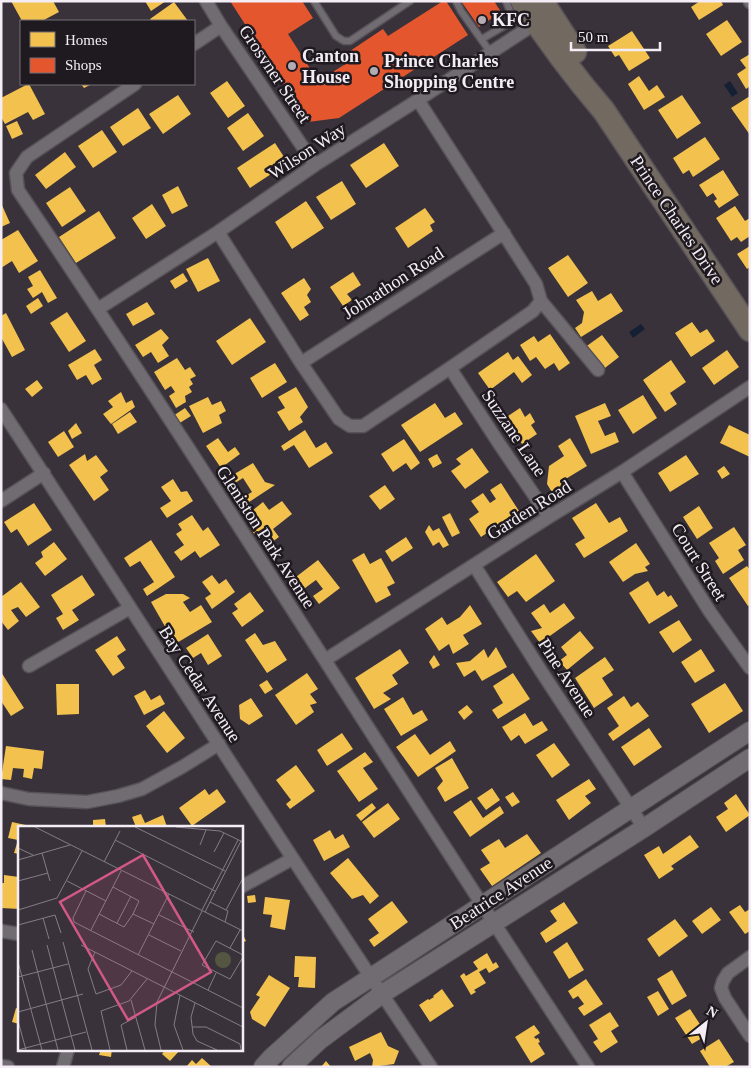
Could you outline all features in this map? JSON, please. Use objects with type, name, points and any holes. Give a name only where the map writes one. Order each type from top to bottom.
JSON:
[{"type":"highway","name":"Prince Charles Drive","points":[[522,1],[582,86],[604,111],[750,330]]},
{"type":"highway","name":"Prince Charles Drive","points":[[542,1],[590,77],[604,111]]},
{"type":"main road","name":"Beatrice Avenue","points":[[263,1067],[270,1058],[333,1002],[750,731]]},
{"type":"main road","name":"Beatrice Avenue","points":[[291,1067],[320,1040],[382,994],[644,828],[750,758]]},
{"type":"street","name":"Grosvner Street","points":[[206,1],[315,165]]},
{"type":"street","name":"Wilson Way","points":[[98,309],[218,232],[315,165],[536,23]]},
{"type":"street","points":[[195,43],[221,26]]},
{"type":"street","name":"Gleniston Park Avenue","points":[[134,85],[27,157],[16,173],[18,190],[98,309],[493,924]]},
{"type":"street","points":[[418,100],[536,284],[542,300],[598,370]]},
{"type":"street","points":[[218,232],[339,420],[350,426],[363,426],[533,311],[542,300]]},
{"type":"street","name":"Johnathon Road","points":[[301,363],[504,233]]},
{"type":"street","name":"Suzzane Lane","points":[[450,368],[549,516]]},
{"type":"street","name":"Garden Road","points":[[325,660],[549,516],[622,472],[750,387]]},
{"type":"street","name":"Bay Cedar Avenue","points":[[1,409],[292,859],[431,1067]]},
{"type":"street","name":"Court Street","points":[[622,472],[710,612],[750,668]]},
{"type":"street","points":[[1,500],[44,473]]},
{"type":"street","name":"Pine Avenue","points":[[474,565],[644,828]]},
{"type":"street","points":[[29,666],[130,608]]},
{"type":"street","points":[[1,793],[29,799],[87,802],[118,796],[142,789],[219,744]]},
{"type":"street","points":[[242,886],[292,859]]},
{"type":"street","points":[[493,924],[588,1067]]},
{"type":"street","points":[[1,931],[18,934]]},
{"type":"street","points":[[750,957],[728,973],[723,981],[722,988],[725,998],[750,1036]]},
{"type":"street","points":[[63,1067],[68,1050]]},
{"type":"street","points":[[1,1066],[8,1067]]},
{"type":"lane","points":[[314,1],[336,36],[344,41],[350,40],[410,1]]},
{"type":"lane","points":[[456,1],[461,11],[491,52]]},
{"type":"lane","points":[[482,39],[508,23],[512,16],[506,1]]},
{"type":"water","points":[[730,81],[738,93],[732,97],[724,85]]},
{"type":"water","points":[[641,324],[645,329],[633,338],[629,332]]},
{"type":"building: Homes","points":[[11,1],[53,1],[59,12],[44,20],[21,20]]},
{"type":"building: Homes","points":[[145,1],[166,1],[151,11]]},
{"type":"building: Homes","points":[[700,1],[721,1],[723,5],[699,20],[691,7]]},
{"type":"building: Homes","points":[[174,2],[187,20],[150,20]]},
{"type":"building: Homes","points":[[727,20],[742,42],[721,56],[706,34]]},
{"type":"building: Homes","points":[[632,31],[650,58],[629,71],[619,55],[615,57],[608,46]]},
{"type":"building: Homes","points":[[750,54],[750,86],[746,89],[737,74],[746,68],[740,60]]},
{"type":"building: Homes","points":[[639,76],[649,91],[657,85],[665,97],[644,110],[628,84]]},
{"type":"building: Homes","points":[[227,81],[245,106],[228,118],[210,93]]},
{"type":"building: Homes","points":[[30,85],[45,114],[33,120],[28,112],[5,124],[1,117],[1,98]]},
{"type":"building: Homes","points":[[178,95],[191,114],[163,134],[149,114]]},
{"type":"building: Homes","points":[[682,95],[701,123],[677,139],[658,110]]},
{"type":"building: Homes","points":[[750,96],[749,112],[750,135],[731,108]]},
{"type":"building: Homes","points":[[138,108],[151,128],[123,146],[110,127]]},
{"type":"building: Homes","points":[[248,113],[264,136],[243,151],[227,128]]},
{"type":"building: Homes","points":[[17,121],[23,134],[12,139],[6,126]]},
{"type":"building: Homes","points":[[102,130],[117,152],[93,168],[78,146]]},
{"type":"building: Homes","points":[[705,137],[720,159],[693,177],[689,170],[683,174],[673,158]]},
{"type":"building: Homes","points":[[275,143],[288,163],[250,188],[237,168]]},
{"type":"building: Homes","points":[[384,143],[399,166],[366,188],[350,165]]},
{"type":"building: Homes","points":[[65,152],[76,167],[46,189],[35,175]]},
{"type":"building: Homes","points":[[723,170],[739,195],[719,208],[714,201],[717,199],[713,193],[707,197],[699,185]]},
{"type":"building: Homes","points":[[342,181],[356,204],[331,220],[316,197]]},
{"type":"building: Homes","points":[[178,186],[188,206],[172,214],[162,195]]},
{"type":"building: Homes","points":[[70,187],[86,211],[62,227],[46,203]]},
{"type":"building: Homes","points":[[306,201],[324,228],[292,249],[275,222]]},
{"type":"building: Homes","points":[[1,203],[10,223],[1,227]]},
{"type":"building: Homes","points":[[152,204],[166,226],[146,239],[132,218]]},
{"type":"building: Homes","points":[[735,206],[745,221],[750,218],[750,236],[741,242],[737,237],[731,241],[716,218]]},
{"type":"building: Homes","points":[[425,208],[435,222],[430,225],[433,231],[408,248],[395,228]]},
{"type":"building: Homes","points":[[99,211],[116,238],[76,263],[59,237]]},
{"type":"building: Homes","points":[[18,230],[38,261],[19,273],[12,261],[1,268],[1,240]]},
{"type":"building: Homes","points":[[750,246],[750,267],[747,269],[737,254]]},
{"type":"building: Homes","points":[[568,255],[588,283],[568,297],[548,268]]},
{"type":"building: Homes","points":[[208,258],[220,281],[198,292],[186,269]]},
{"type":"building: Homes","points":[[40,270],[57,298],[48,303],[42,292],[33,298],[27,289],[33,286],[28,277]]},
{"type":"building: Homes","points":[[353,272],[361,285],[347,294],[352,300],[343,306],[330,287]]},
{"type":"building: Homes","points":[[183,273],[188,281],[175,289],[170,281]]},
{"type":"building: Homes","points":[[304,278],[311,289],[307,295],[311,302],[304,307],[309,315],[300,321],[281,293]]},
{"type":"building: Homes","points":[[592,291],[598,301],[611,293],[623,311],[581,337],[575,328],[582,323],[584,312],[576,300]]},
{"type":"building: Homes","points":[[38,298],[43,306],[31,314],[26,306]]},
{"type":"building: Homes","points":[[147,302],[155,314],[133,326],[126,314]]},
{"type":"building: Homes","points":[[67,312],[86,341],[69,352],[50,323]]},
{"type":"building: Homes","points":[[6,313],[25,350],[12,357],[1,337],[1,316]]},
{"type":"building: Homes","points":[[250,318],[266,342],[232,365],[216,341]]},
{"type":"building: Homes","points":[[692,322],[700,333],[707,329],[715,341],[691,357],[675,333]]},
{"type":"building: Homes","points":[[161,329],[169,338],[162,345],[169,356],[158,363],[151,352],[143,357],[135,345]]},
{"type":"building: Homes","points":[[550,334],[570,363],[559,371],[554,363],[545,369],[536,357],[530,361],[520,345],[534,336],[538,342]]},
{"type":"building: Homes","points":[[602,335],[619,357],[601,371],[584,348]]},
{"type":"building: Homes","points":[[95,349],[102,360],[94,365],[102,379],[92,385],[86,375],[77,380],[68,365]]},
{"type":"building: Homes","points":[[727,350],[739,367],[714,385],[702,368]]},
{"type":"building: Homes","points":[[508,352],[513,360],[518,356],[532,375],[522,383],[514,372],[490,390],[478,373]]},
{"type":"building: Homes","points":[[177,358],[185,370],[190,367],[196,376],[190,379],[193,384],[189,387],[192,392],[185,396],[186,402],[176,408],[169,396],[175,392],[171,386],[165,390],[154,372]]},
{"type":"building: Homes","points":[[671,360],[686,382],[670,393],[677,404],[665,412],[643,380]]},
{"type":"building: Homes","points":[[275,363],[287,382],[262,398],[250,378]]},
{"type":"building: Homes","points":[[37,380],[43,388],[32,397],[25,389]]},
{"type":"building: Homes","points":[[296,387],[308,407],[300,417],[303,422],[289,431],[277,412],[285,408],[278,397]]},
{"type":"building: Homes","points":[[121,392],[126,403],[132,400],[135,407],[111,424],[103,414],[113,407],[108,401]]},
{"type":"building: Homes","points":[[643,395],[657,418],[633,434],[618,410]]},
{"type":"building: Homes","points":[[208,397],[212,405],[221,401],[226,411],[219,415],[222,423],[203,433],[189,406]]},
{"type":"building: Homes","points":[[435,403],[445,418],[455,412],[463,424],[420,452],[401,425]]},
{"type":"building: Homes","points":[[605,403],[611,416],[598,421],[605,436],[615,432],[619,442],[591,454],[575,416]]},
{"type":"building: Homes","points":[[185,408],[191,416],[178,424],[173,416]]},
{"type":"building: Homes","points":[[520,408],[525,417],[530,413],[535,422],[531,425],[537,434],[522,444],[505,418]]},
{"type":"building: Homes","points":[[130,412],[137,422],[118,434],[112,424]]},
{"type":"building: Homes","points":[[76,423],[82,433],[72,439],[68,431]]},
{"type":"building: Homes","points":[[729,425],[750,435],[750,457],[720,443]]},
{"type":"building: Homes","points":[[305,430],[316,448],[326,442],[333,453],[309,468],[294,445],[284,451],[281,446]]},
{"type":"building: Homes","points":[[64,431],[74,447],[58,457],[48,442]]},
{"type":"building: Homes","points":[[218,438],[228,452],[235,447],[240,454],[221,468],[206,446]]},
{"type":"building: Homes","points":[[570,438],[587,466],[564,480],[570,490],[556,499],[547,484],[549,466],[564,456],[558,446]]},
{"type":"building: Homes","points":[[404,439],[420,463],[411,470],[406,463],[393,472],[381,454]]},
{"type":"building: Homes","points":[[472,448],[489,472],[465,489],[451,471],[461,464],[456,459]]},
{"type":"building: Homes","points":[[85,454],[87,461],[96,455],[108,471],[100,477],[109,490],[94,501],[69,465]]},
{"type":"building: Homes","points":[[437,454],[442,463],[433,468],[428,459]]},
{"type":"building: Homes","points":[[686,455],[699,474],[670,492],[658,473]]},
{"type":"building: Homes","points":[[253,463],[265,482],[275,485],[246,504],[242,498],[252,492],[243,478],[235,483],[231,476]]},
{"type":"building: Homes","points":[[724,466],[730,474],[722,479],[717,471]]},
{"type":"building: Homes","points":[[173,479],[181,492],[187,491],[193,501],[167,518],[160,508],[171,501],[161,487]]},
{"type":"building: Homes","points":[[501,483],[519,511],[481,537],[469,519],[479,512],[471,501],[483,493],[490,503],[496,499],[490,490]]},
{"type":"building: Homes","points":[[385,485],[395,499],[380,510],[369,496]]},
{"type":"building: Homes","points":[[282,501],[292,514],[273,529],[279,537],[272,542],[265,533],[258,539],[250,528],[258,517],[252,511],[263,502],[269,510]]},
{"type":"building: Homes","points":[[34,503],[52,530],[28,546],[17,529],[11,533],[4,522]]},
{"type":"building: Homes","points":[[596,503],[609,523],[620,517],[628,531],[584,558],[575,544],[585,538],[572,518]]},
{"type":"building: Homes","points":[[699,506],[713,528],[697,539],[683,517]]},
{"type":"building: Homes","points":[[450,513],[460,533],[452,537],[442,517]]},
{"type":"building: Homes","points":[[192,515],[203,531],[208,527],[220,545],[200,558],[195,551],[181,561],[174,552],[184,545],[176,534],[182,530],[178,524]]},
{"type":"building: Homes","points":[[429,525],[433,531],[439,528],[449,545],[443,548],[439,542],[433,546],[425,532]]},
{"type":"building: Homes","points":[[734,527],[746,545],[738,550],[744,560],[723,574],[715,561],[719,558],[709,543]]},
{"type":"building: Homes","points":[[406,537],[413,548],[392,562],[385,551]]},
{"type":"building: Homes","points":[[151,540],[175,577],[147,596],[143,589],[154,582],[140,561],[130,567],[124,558]]},
{"type":"building: Homes","points":[[54,542],[67,559],[45,576],[35,563],[43,557],[41,552]]},
{"type":"building: Homes","points":[[636,543],[650,564],[645,567],[648,571],[635,574],[623,582],[609,562]]},
{"type":"building: Homes","points":[[364,553],[370,564],[381,558],[395,583],[387,587],[391,595],[376,603],[352,560]]},
{"type":"building: Homes","points":[[536,554],[555,581],[526,602],[517,591],[508,597],[497,582]]},
{"type":"building: Homes","points":[[318,560],[340,588],[319,604],[313,596],[323,589],[316,580],[301,591],[292,580]]},
{"type":"building: Homes","points":[[747,566],[750,570],[750,605],[748,606],[729,578]]},
{"type":"building: Homes","points":[[82,575],[95,595],[72,610],[79,620],[63,630],[56,618],[63,614],[51,595]]},
{"type":"building: Homes","points":[[212,575],[219,584],[226,579],[235,592],[212,609],[205,598],[211,594],[202,582]]},
{"type":"building: Homes","points":[[648,581],[657,596],[664,591],[668,597],[671,595],[678,606],[649,624],[629,593]]},
{"type":"building: Homes","points":[[21,582],[40,607],[26,617],[18,607],[11,610],[19,621],[8,630],[1,621],[1,597]]},
{"type":"building: Homes","points":[[250,592],[264,611],[242,627],[232,613],[238,609],[234,604]]},
{"type":"building: Homes","points":[[166,594],[183,594],[190,598],[183,602],[190,612],[201,605],[212,622],[175,644],[151,602]]},
{"type":"building: Homes","points":[[564,603],[575,618],[540,643],[531,631],[542,628],[531,613],[544,604],[550,613]]},
{"type":"building: Homes","points":[[470,605],[482,624],[463,635],[469,644],[453,654],[449,644],[439,651],[425,629],[442,617],[447,625],[460,617]]},
{"type":"building: Homes","points":[[679,620],[692,640],[673,653],[659,632]]},
{"type":"building: Homes","points":[[580,631],[594,648],[567,670],[559,661],[567,655],[561,647]]},
{"type":"building: Homes","points":[[255,633],[263,645],[275,641],[287,660],[267,673],[245,640]]},
{"type":"building: Homes","points":[[208,634],[222,656],[208,665],[201,653],[193,658],[186,648]]},
{"type":"building: Homes","points":[[117,636],[126,650],[117,656],[125,668],[113,676],[95,650]]},
{"type":"building: Homes","points":[[496,647],[507,667],[482,681],[475,670],[464,677],[456,663],[470,661],[484,649],[488,658]]},
{"type":"building: Homes","points":[[400,649],[409,663],[392,675],[398,684],[383,693],[391,699],[374,709],[355,678]]},
{"type":"building: Homes","points":[[701,649],[715,671],[695,683],[681,662]]},
{"type":"building: Homes","points":[[434,655],[440,665],[433,669],[429,662]]},
{"type":"building: Homes","points":[[605,657],[614,670],[602,678],[613,695],[594,708],[575,678]]},
{"type":"building: Homes","points":[[1,672],[24,708],[11,716],[1,701]]},
{"type":"building: Homes","points":[[307,673],[318,689],[310,694],[317,703],[310,705],[314,712],[296,725],[275,695]]},
{"type":"building: Homes","points":[[513,673],[530,699],[498,719],[492,710],[503,703],[493,686]]},
{"type":"building: Homes","points":[[267,680],[273,689],[265,694],[259,685]]},
{"type":"building: Homes","points":[[725,683],[743,711],[709,733],[691,704]]},
{"type":"building: Homes","points":[[56,684],[79,684],[79,714],[57,715]]},
{"type":"building: Homes","points":[[145,690],[151,700],[160,695],[165,704],[144,715],[134,696]]},
{"type":"building: Homes","points":[[624,696],[631,707],[638,702],[649,716],[613,741],[608,734],[619,726],[607,708]]},
{"type":"building: Homes","points":[[403,697],[413,715],[422,710],[428,720],[401,736],[384,709]]},
{"type":"building: Homes","points":[[251,698],[263,716],[249,725],[240,719],[239,705]]},
{"type":"building: Homes","points":[[467,705],[473,712],[464,720],[458,712]]},
{"type":"building: Homes","points":[[164,711],[185,738],[167,753],[146,726]]},
{"type":"building: Homes","points":[[525,713],[533,726],[542,721],[548,730],[525,744],[519,735],[511,741],[502,727]]},
{"type":"building: Homes","points":[[649,728],[662,747],[634,766],[621,747]]},
{"type":"building: Homes","points":[[342,733],[353,749],[327,766],[317,750]]},
{"type":"building: Homes","points":[[415,734],[430,755],[450,741],[456,751],[418,777],[396,747]]},
{"type":"building: Homes","points":[[554,743],[570,765],[552,778],[536,755]]},
{"type":"building: Homes","points":[[6,746],[44,751],[42,769],[34,768],[32,779],[23,777],[24,769],[13,768],[11,780],[1,779]]},
{"type":"building: Homes","points":[[365,752],[373,762],[363,768],[378,789],[359,802],[337,771]]},
{"type":"building: Homes","points":[[452,758],[469,788],[445,802],[437,788],[443,781],[435,768]]},
{"type":"building: Homes","points":[[296,765],[315,791],[290,809],[286,804],[291,800],[276,780]]},
{"type":"building: Homes","points":[[589,779],[596,789],[585,796],[591,803],[569,820],[556,800]]},
{"type":"building: Homes","points":[[492,788],[500,800],[486,810],[477,798]]},
{"type":"building: Homes","points":[[205,789],[209,795],[217,789],[226,802],[192,826],[179,808]]},
{"type":"building: Homes","points":[[513,792],[520,802],[512,807],[505,797]]},
{"type":"building: Homes","points":[[736,794],[750,815],[726,832],[716,817],[728,809],[724,803]]},
{"type":"building: Homes","points":[[471,800],[483,818],[500,806],[504,813],[470,837],[453,812]]},
{"type":"building: Homes","points":[[372,803],[376,808],[361,821],[356,815]]},
{"type":"building: Homes","points":[[388,803],[400,819],[374,838],[362,822]]},
{"type":"building: Homes","points":[[141,814],[145,823],[163,815],[167,826],[136,826],[132,817]]},
{"type":"building: Homes","points":[[105,819],[106,826],[93,826],[93,820]]},
{"type":"building: Homes","points":[[12,822],[30,826],[18,826],[18,840],[8,838]]},
{"type":"building: Homes","points":[[330,830],[335,839],[343,834],[350,847],[324,861],[313,840]]},
{"type":"building: Homes","points":[[527,834],[541,853],[492,886],[480,869],[490,863],[481,850],[499,839],[505,848]]},
{"type":"building: Homes","points":[[690,835],[699,847],[671,866],[674,869],[659,879],[644,855],[659,846],[663,854]]},
{"type":"building: Homes","points":[[18,840],[18,854],[14,853]]},
{"type":"building: Homes","points":[[348,858],[379,896],[370,904],[363,895],[352,899],[330,873]]},
{"type":"building: Homes","points":[[4,875],[18,877],[18,909],[1,908],[1,883],[4,883]]},
{"type":"building: Homes","points":[[255,895],[256,902],[248,903],[247,896]]},
{"type":"building: Homes","points":[[265,897],[290,900],[285,930],[270,927],[272,915],[263,914]]},
{"type":"building: Homes","points":[[392,901],[408,922],[374,947],[369,940],[379,933],[368,919]]},
{"type":"building: Homes","points":[[564,902],[578,923],[546,943],[540,933],[557,921],[550,911]]},
{"type":"building: Homes","points":[[740,905],[745,912],[750,909],[750,931],[745,934],[729,912]]},
{"type":"building: Homes","points":[[711,907],[721,920],[702,934],[692,921]]},
{"type":"building: Homes","points":[[675,919],[688,936],[659,957],[647,939]]},
{"type":"building: Homes","points":[[242,933],[246,941],[242,943]]},
{"type":"building: Homes","points":[[567,942],[584,970],[569,979],[553,952]]},
{"type":"building: Homes","points":[[487,953],[493,964],[496,962],[499,967],[489,973],[486,968],[479,972],[486,983],[474,990],[476,992],[471,995],[460,976],[464,973],[466,976],[478,969],[473,962]]},
{"type":"building: Homes","points":[[295,956],[316,957],[315,988],[298,987],[299,977],[294,977]]},
{"type":"building: Homes","points":[[672,970],[687,996],[672,1005],[657,979]]},
{"type":"building: Homes","points":[[269,975],[290,988],[265,1027],[252,1019],[250,1012],[260,997],[256,995]]},
{"type":"building: Homes","points":[[586,979],[603,1004],[584,1016],[578,1008],[584,1004],[578,996],[573,999],[568,991]]},
{"type":"building: Homes","points":[[442,989],[454,1006],[430,1022],[419,1005],[434,997]]},
{"type":"building: Homes","points":[[658,991],[669,1009],[658,1016],[647,997]]},
{"type":"building: Homes","points":[[16,1008],[18,1009],[18,1024],[12,1022]]},
{"type":"building: Homes","points":[[690,1009],[707,1035],[692,1044],[675,1018]]},
{"type":"building: Homes","points":[[610,1012],[619,1026],[611,1031],[618,1042],[601,1053],[593,1042],[598,1039],[589,1025]]},
{"type":"building: Homes","points":[[534,1025],[540,1033],[534,1037],[538,1038],[540,1042],[538,1043],[545,1054],[531,1063],[515,1037]]},
{"type":"building: Homes","points":[[381,1032],[388,1046],[399,1051],[394,1064],[372,1067],[373,1060],[370,1053],[355,1061],[349,1047]]},
{"type":"building: Homes","points":[[719,1039],[734,1062],[725,1067],[710,1067],[700,1051]]},
{"type":"building: Homes","points":[[101,1050],[112,1050],[111,1057],[99,1055]]},
{"type":"building: Homes","points":[[165,1050],[180,1050],[170,1061],[162,1054]]},
{"type":"building: Homes","points":[[202,1058],[212,1067],[186,1067],[192,1060],[196,1064]]},
{"type":"building: Homes","points":[[326,1061],[331,1067],[321,1067]]},
{"type":"building: Shops","name":"Prince Charles Shopping Centre","points":[[230,1],[302,1],[313,18],[288,34],[318,81],[352,60],[347,53],[383,29],[388,36],[443,1],[446,1],[468,35],[339,118],[308,122]]},
{"type":"building: Shops","name":"KFC","points":[[461,1],[494,1],[501,12],[479,27]]},
{"type":"place","name":"KFC","points":[[482,20]]},
{"type":"place","name":"Canton House","points":[[292,66]]},
{"type":"place","name":"Prince Charles Shopping Centre","points":[[374,71]]}]
